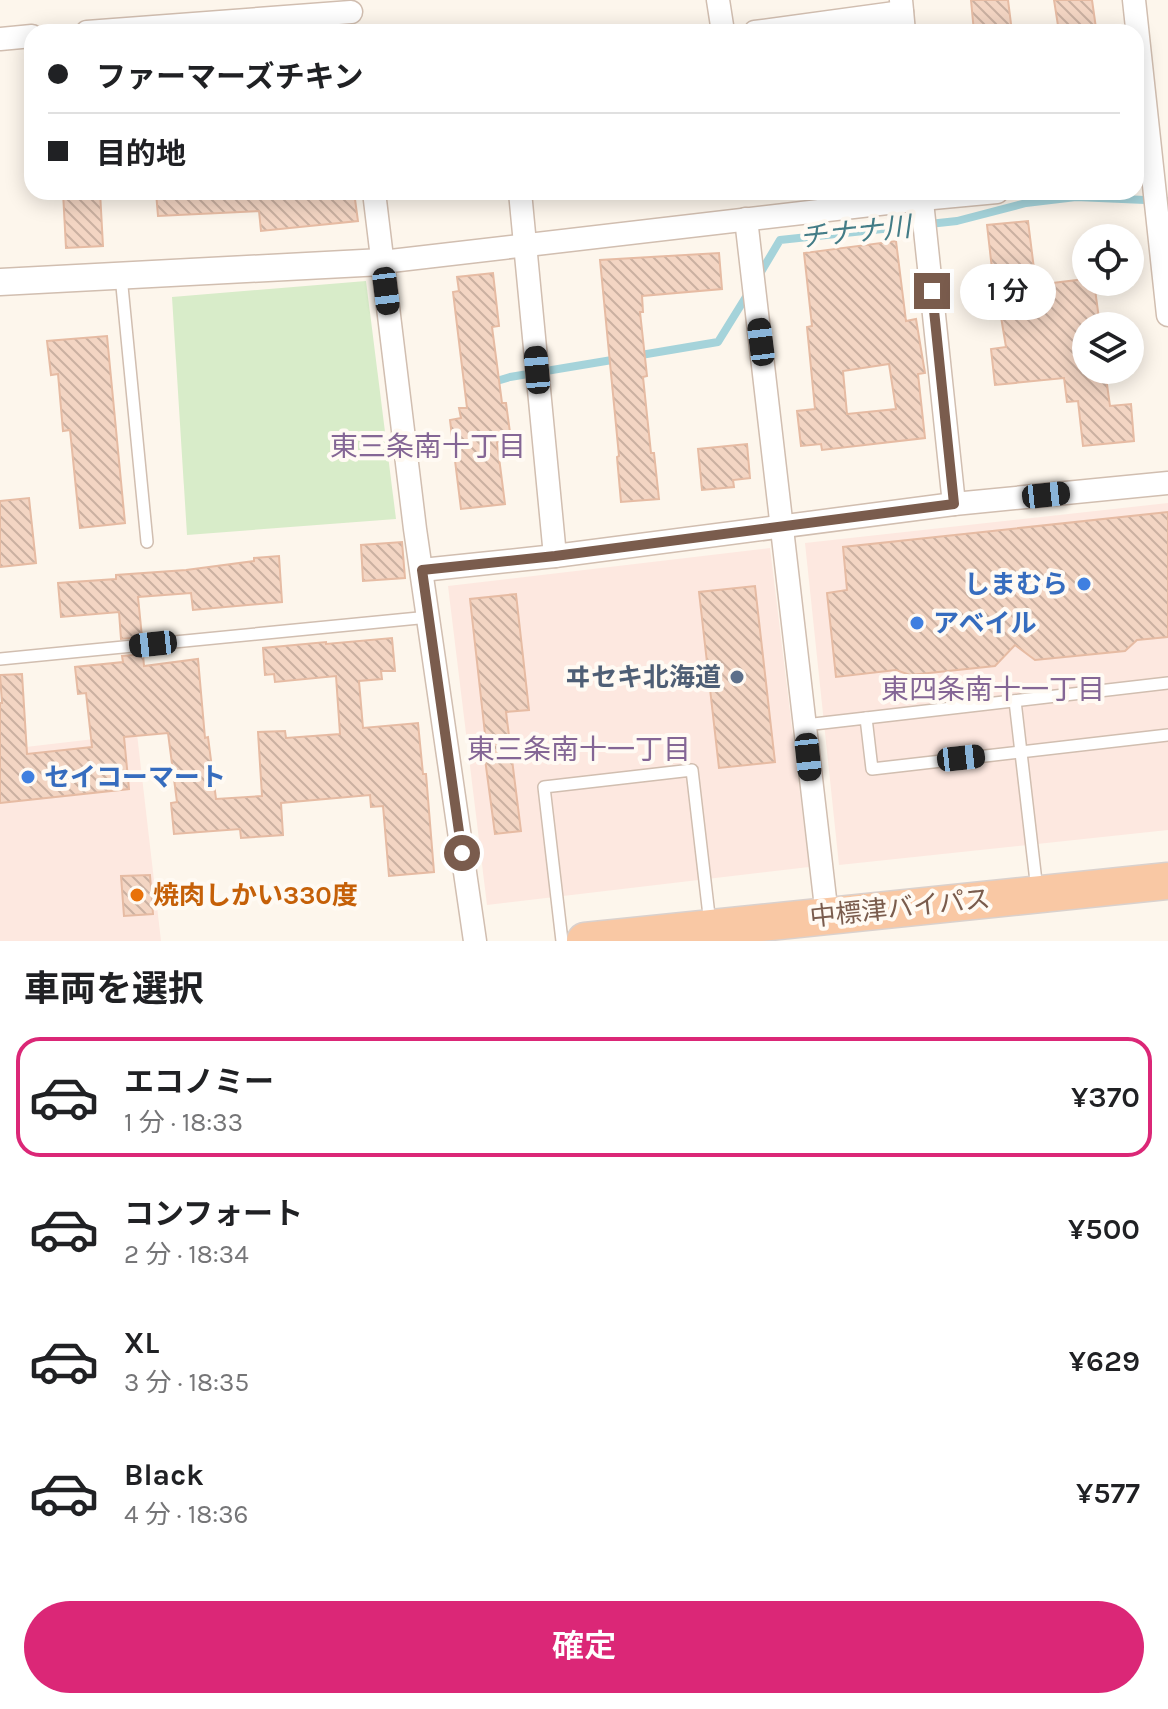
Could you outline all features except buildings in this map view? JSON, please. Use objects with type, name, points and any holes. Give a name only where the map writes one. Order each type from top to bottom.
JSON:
[{"type":"highway","name":"中標津バイパス","points":[[585,941],[1168,881]]},
{"type":"street","points":[[718,0],[722,24]]},
{"type":"street","points":[[1134,0],[1136,24]]},
{"type":"street","points":[[212,24],[352,15]]},
{"type":"street","points":[[824,24],[902,15]]},
{"type":"street","points":[[0,39],[24,37]]},
{"type":"street","points":[[1144,98],[1168,315]]},
{"type":"street","points":[[375,200],[415,529],[475,941]]},
{"type":"street","points":[[521,200],[555,556]]},
{"type":"street","points":[[0,282],[382,262],[891,200]]},
{"type":"street","points":[[921,200],[954,504]]},
{"type":"street","points":[[746,219],[827,916]]},
{"type":"street","points":[[422,570],[555,556],[954,504],[1168,483]]},
{"type":"lane","points":[[121,275],[147,542]]},
{"type":"lane","points":[[0,659],[429,617]]},
{"type":"lane","points":[[805,725],[1168,683]]},
{"type":"lane","points":[[1015,701],[1038,894]]},
{"type":"lane","points":[[866,718],[872,769],[1168,735]]},
{"type":"lane","points":[[562,941],[544,787],[692,770],[711,928]]},
{"type":"shaded area","points":[[1168,503],[1168,830],[839,865],[805,543]]},
{"type":"shaded area","points":[[770,548],[809,867],[487,905],[448,586]]},
{"type":"shaded area","points":[[137,734],[161,941],[0,941],[0,750]]},
{"type":"green space","points":[[366,281],[396,519],[187,535],[172,297]]},
{"type":"waterway","name":"チナナ川","points":[[758,277],[780,240],[957,221],[1026,203],[1051,200]]},
{"type":"waterway","name":"チナナ川","points":[[1144,200],[1168,201]]},
{"type":"waterway","name":"チナナ川","points":[[635,356],[718,342],[749,292]]},
{"type":"waterway","name":"チナナ川","points":[[490,383],[618,359]]},
{"type":"place","name":"しまむら","points":[[1084,584]]},
{"type":"place","name":"アベイル","points":[[917,623]]},
{"type":"place","name":"ヰセキ北海道","points":[[737,677]]},
{"type":"place","name":"セイコーマート","points":[[28,777]]},
{"type":"place","name":"焼肉しかい330度","points":[[137,895]]},
{"type":"district","name":"東三条南十丁目","points":[[428,446]]},
{"type":"district","name":"東四条南十一丁目","points":[[993,689]]},
{"type":"district","name":"東三条南十一丁目","points":[[579,749]]},
{"type":"route","points":[[462,853],[422,570],[555,556],[954,504],[932,291]]}]
